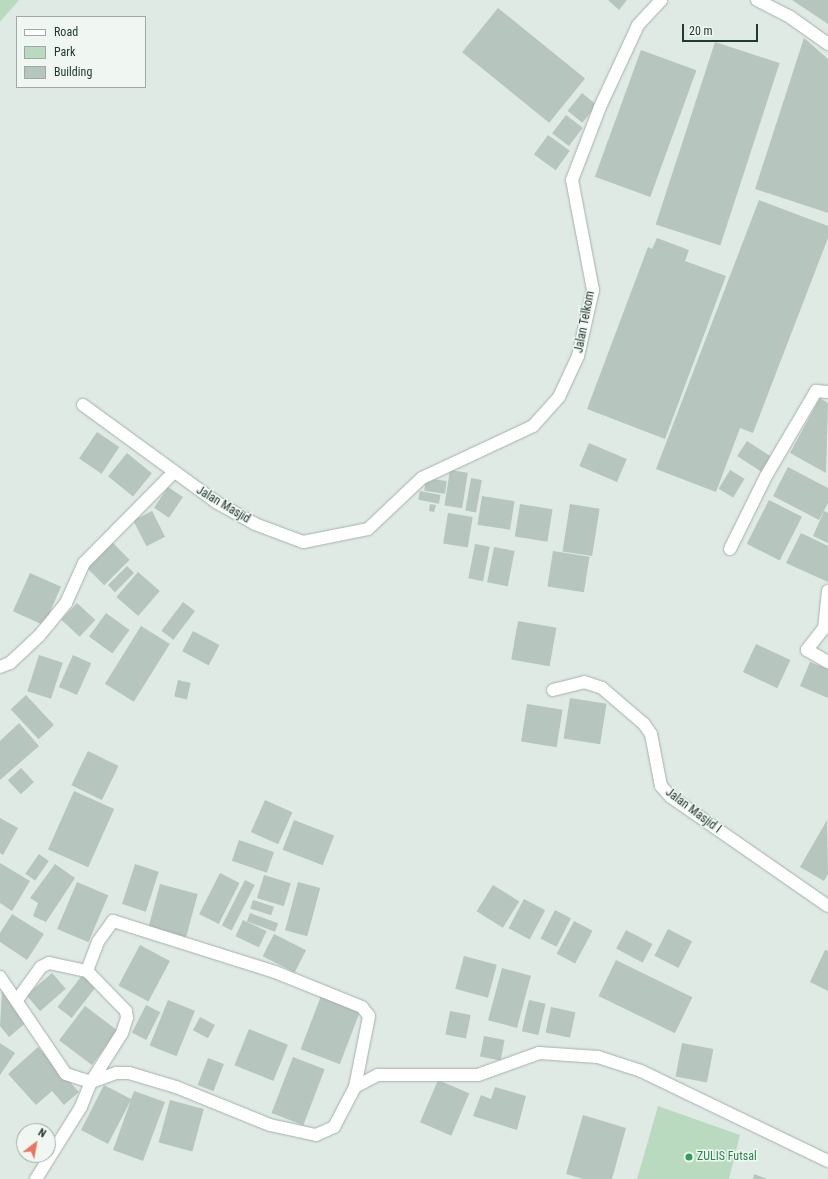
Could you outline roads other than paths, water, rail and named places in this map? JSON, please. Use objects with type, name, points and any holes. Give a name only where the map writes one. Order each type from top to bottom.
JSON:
[{"type":"street","name":"Jalan Telkom","points":[[381,518],[422,478],[532,426],[559,397],[578,356],[593,290],[572,180],[600,107],[638,25],[661,0]]},
{"type":"street","points":[[757,0],[790,17],[828,44]]},
{"type":"street","points":[[730,549],[766,476],[816,391],[828,392]]},
{"type":"street","name":"Jalan Masjid","points":[[83,405],[173,473],[255,524],[303,542],[368,529],[381,518]]},
{"type":"street","points":[[0,667],[10,663],[39,636],[66,603],[84,563],[173,473]]},
{"type":"street","points":[[828,591],[824,628],[807,650],[828,662]]},
{"type":"street","name":"Jalan Masjid I","points":[[552,690],[584,682],[602,688],[644,724],[651,734],[661,786],[671,797],[828,906]]},
{"type":"street","points":[[0,978],[17,1000],[66,1074],[90,1082],[116,1073],[129,1072],[176,1087],[270,1125],[316,1135],[334,1127],[355,1087],[369,1016],[362,1007],[346,998],[113,921],[98,942],[87,971]]},
{"type":"street","points":[[17,1000],[41,967],[49,963],[87,971],[126,1011],[127,1018],[122,1033],[90,1082],[80,1107],[36,1179]]},
{"type":"street","points":[[355,1087],[378,1075],[478,1075],[539,1053],[598,1057],[630,1066],[828,1161]]},
{"type":"place","name":"ZULIS Futsal","points":[[689,1157]]}]
